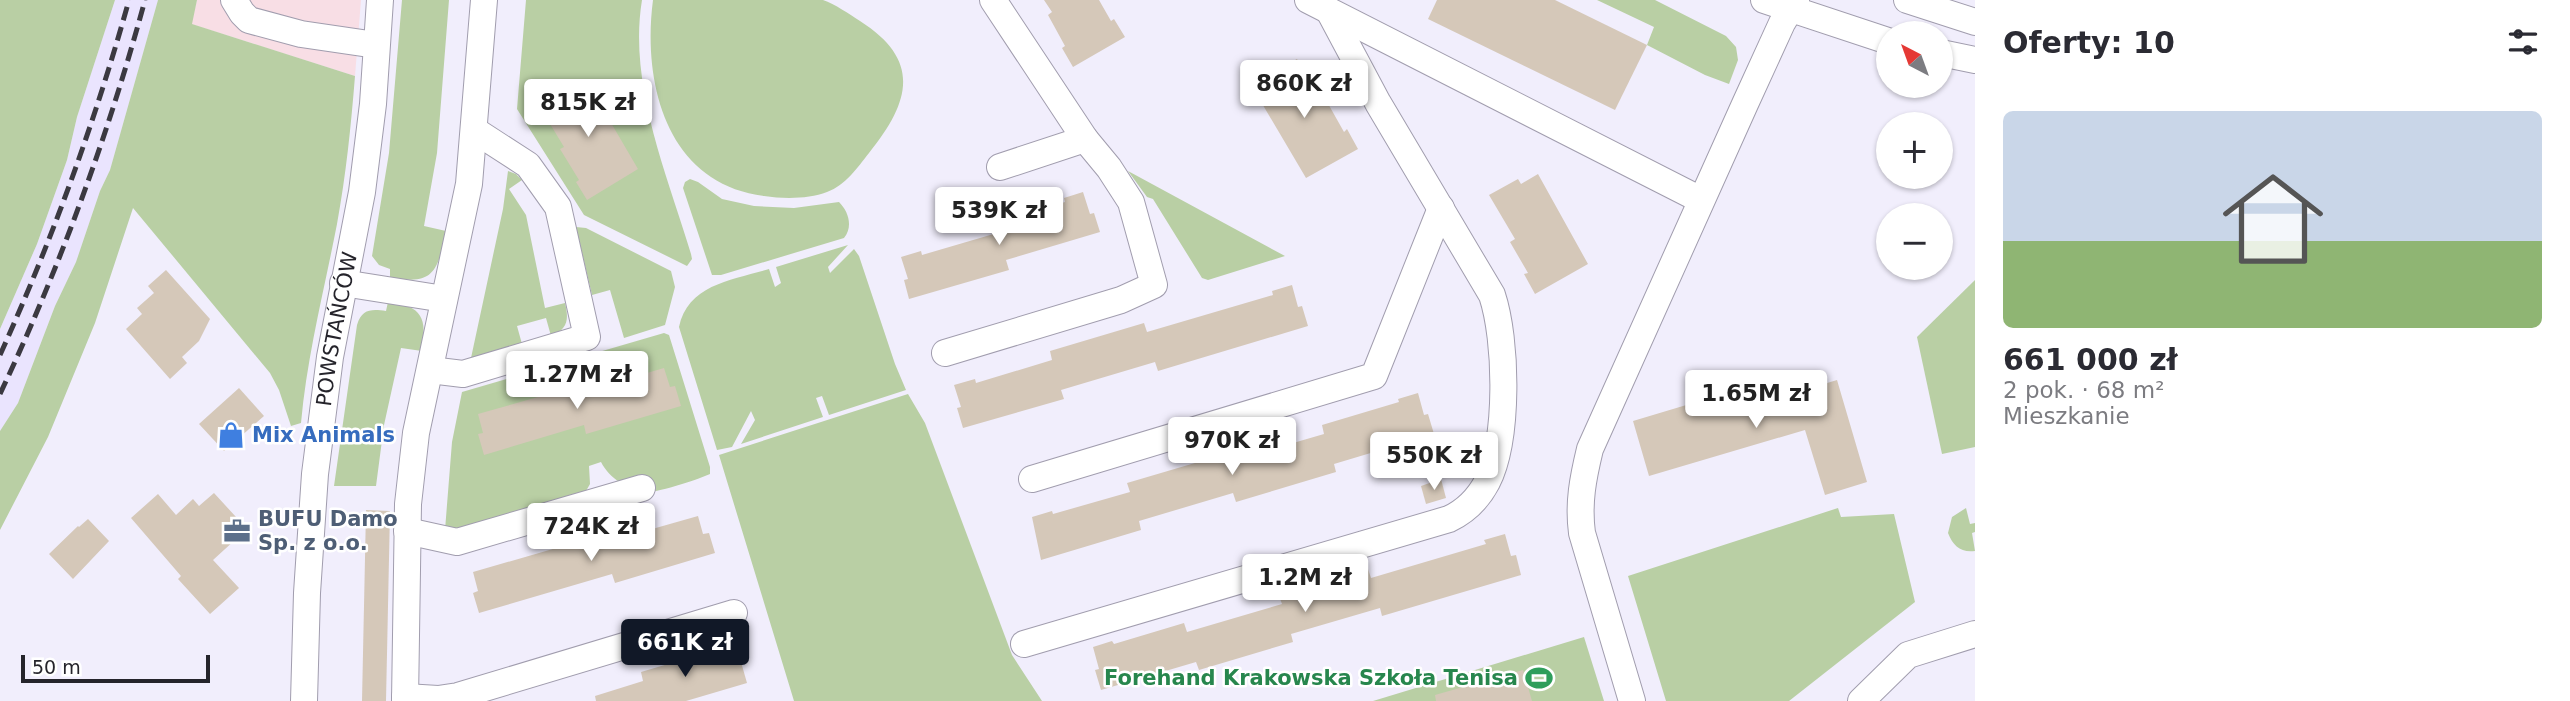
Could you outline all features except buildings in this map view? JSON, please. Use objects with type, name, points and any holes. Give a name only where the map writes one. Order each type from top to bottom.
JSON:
[{"type":"street","points":[[234,0],[249,20],[302,34],[376,45]]},
{"type":"street","name":"POWSTAŃCÓW","points":[[304,701],[314,474],[330,357],[362,192],[373,104],[380,0]]},
{"type":"street","points":[[484,0],[469,184],[416,433],[407,531],[405,699],[458,696],[734,613]]},
{"type":"street","points":[[945,353],[1121,300],[1154,285],[1131,202],[1109,167],[1085,139],[993,0]]},
{"type":"street","points":[[1764,0],[1793,5],[1876,36]]},
{"type":"street","points":[[1907,0],[1975,22]]},
{"type":"street","points":[[1318,5],[1701,200]]},
{"type":"street","points":[[1024,644],[1449,519],[1470,506],[1490,475],[1500,429],[1502,380],[1499,315],[1492,295],[1318,5]]},
{"type":"street","points":[[1632,701],[1582,533],[1579,515],[1582,483],[1590,449],[1701,200],[1793,5]]},
{"type":"street","points":[[1953,55],[1975,60]]},
{"type":"street","points":[[430,370],[463,374],[587,337],[558,207],[528,165],[474,130]]},
{"type":"street","points":[[1000,167],[1085,139]]},
{"type":"street","points":[[1032,479],[1374,376],[1441,208]]},
{"type":"street","points":[[343,283],[444,299]]},
{"type":"street","points":[[407,531],[457,542],[642,488]]},
{"type":"street","points":[[1861,701],[1908,655],[1975,634]]},
{"type":"shaded area","points":[[115,0],[158,0],[110,170],[100,191],[76,262],[55,306],[18,403],[0,431],[0,329],[37,244],[67,160],[77,117]]},
{"type":"shaded area","points":[[197,0],[361,0],[355,76],[191,24]]},
{"type":"green space","points":[[0,0],[115,0],[77,117],[67,160],[37,244],[0,329]]},
{"type":"green space","points":[[158,0],[197,0],[192,24],[355,76],[340,206],[312,348],[301,423],[291,426],[279,390],[270,373],[133,208],[95,323],[48,437],[0,530],[0,431],[18,403],[55,306],[76,262],[100,191],[110,170]]},
{"type":"green space","points":[[402,0],[449,0],[437,153],[424,226],[446,231],[437,265],[425,277],[417,279],[390,277],[390,269],[379,265],[372,256],[389,153]]},
{"type":"green space","points":[[526,0],[642,0],[640,64],[645,96],[661,161],[691,254],[692,259],[687,266],[584,215],[517,109]]},
{"type":"green space","points":[[653,0],[823,0],[832,4],[880,36],[893,51],[901,66],[903,82],[901,99],[894,116],[855,170],[840,185],[827,192],[780,198],[731,188],[704,172],[683,151],[668,125],[658,96],[652,64]]},
{"type":"green space","points":[[1597,0],[1655,0],[1726,36],[1736,47],[1738,60],[1729,84],[1705,75],[1647,45],[1654,27]]},
{"type":"green space","points":[[508,171],[522,180],[509,189],[526,215],[545,308],[565,303],[567,319],[564,327],[551,336],[546,318],[517,326],[522,344],[471,358],[503,209]]},
{"type":"green space","points":[[1128,171],[1285,256],[1208,280],[1202,278],[1153,199],[1147,197]]},
{"type":"green space","points":[[690,179],[722,199],[754,206],[794,208],[839,202],[847,215],[847,234],[844,238],[721,275],[712,275],[683,188],[685,182]]},
{"type":"green space","points":[[576,227],[586,228],[671,271],[675,287],[665,325],[624,338],[610,290],[592,295]]},
{"type":"green space","points":[[848,245],[828,267],[830,273],[854,249],[859,256],[906,390],[829,415],[822,396],[816,398],[823,417],[741,444],[755,420],[751,411],[732,447],[717,450],[679,327],[684,313],[692,301],[714,286],[769,269],[775,287],[781,283],[776,267]]},
{"type":"green space","points":[[1975,280],[1975,447],[1942,454],[1917,337]]},
{"type":"green space","points":[[388,302],[409,307],[420,316],[424,330],[422,351],[401,348],[384,425],[376,486],[334,486],[357,325],[368,311],[386,311]]},
{"type":"green space","points":[[664,333],[669,335],[710,474],[668,488],[646,492],[632,489],[620,482],[601,462],[589,466],[590,484],[586,491],[461,534],[445,530],[452,442],[462,392]]},
{"type":"green space","points":[[908,394],[925,423],[1012,655],[1042,701],[794,701],[719,455]]},
{"type":"green space","points":[[1838,508],[1841,517],[1894,514],[1915,602],[1789,701],[1666,701],[1628,576]]},
{"type":"green space","points":[[1966,508],[1970,524],[1975,523],[1975,532],[1972,533],[1975,551],[1958,548],[1948,533],[1952,517]]},
{"type":"green space","points":[[1584,637],[1604,701],[1373,701]]},
{"type":"railway","points":[[0,355],[71,180],[102,91],[129,0]]},
{"type":"railway","points":[[0,394],[43,298],[81,200],[99,151],[145,0]]},
{"type":"place","name":"Mix Animals","points":[[231,435]]},
{"type":"place","name":"BUFU Damo Sp. z o.o.","points":[[237,531]]},
{"type":"place","name":"Forehand Krakowska Szkoła Tenisa","points":[[1539,678]]}]
